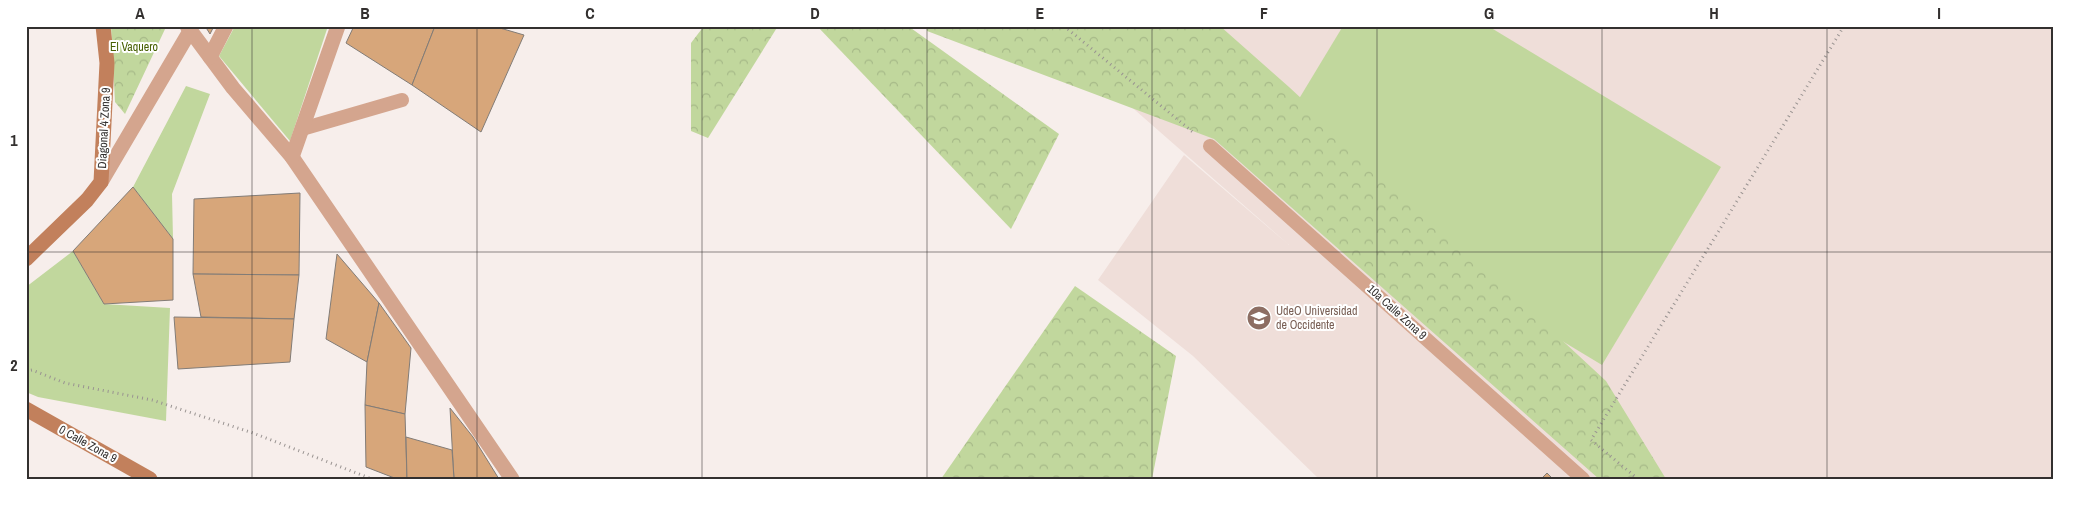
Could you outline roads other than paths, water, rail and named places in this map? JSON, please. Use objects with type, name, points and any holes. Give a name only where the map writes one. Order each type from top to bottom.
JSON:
[{"type":"main road","name":"Diagonal 4 Zona 9","points":[[26,259],[88,200],[101,182],[107,62],[103,26]]},
{"type":"main road","name":"0 Calle Zona 9","points":[[26,409],[150,479]]},
{"type":"street","points":[[210,57],[226,26]]},
{"type":"street","points":[[292,157],[338,26]]},
{"type":"street","points":[[101,182],[188,28],[292,157],[512,479]]},
{"type":"lane","points":[[302,129],[402,100]]},
{"type":"lane","name":"10a Calle Zona 9","points":[[1210,146],[1583,479]]},
{"type":"place","name":"UdeO Universidad de Occidente","points":[[1259,318]]},
{"type":"park label","name":"El Vaquero","points":[[134,47]]}]
